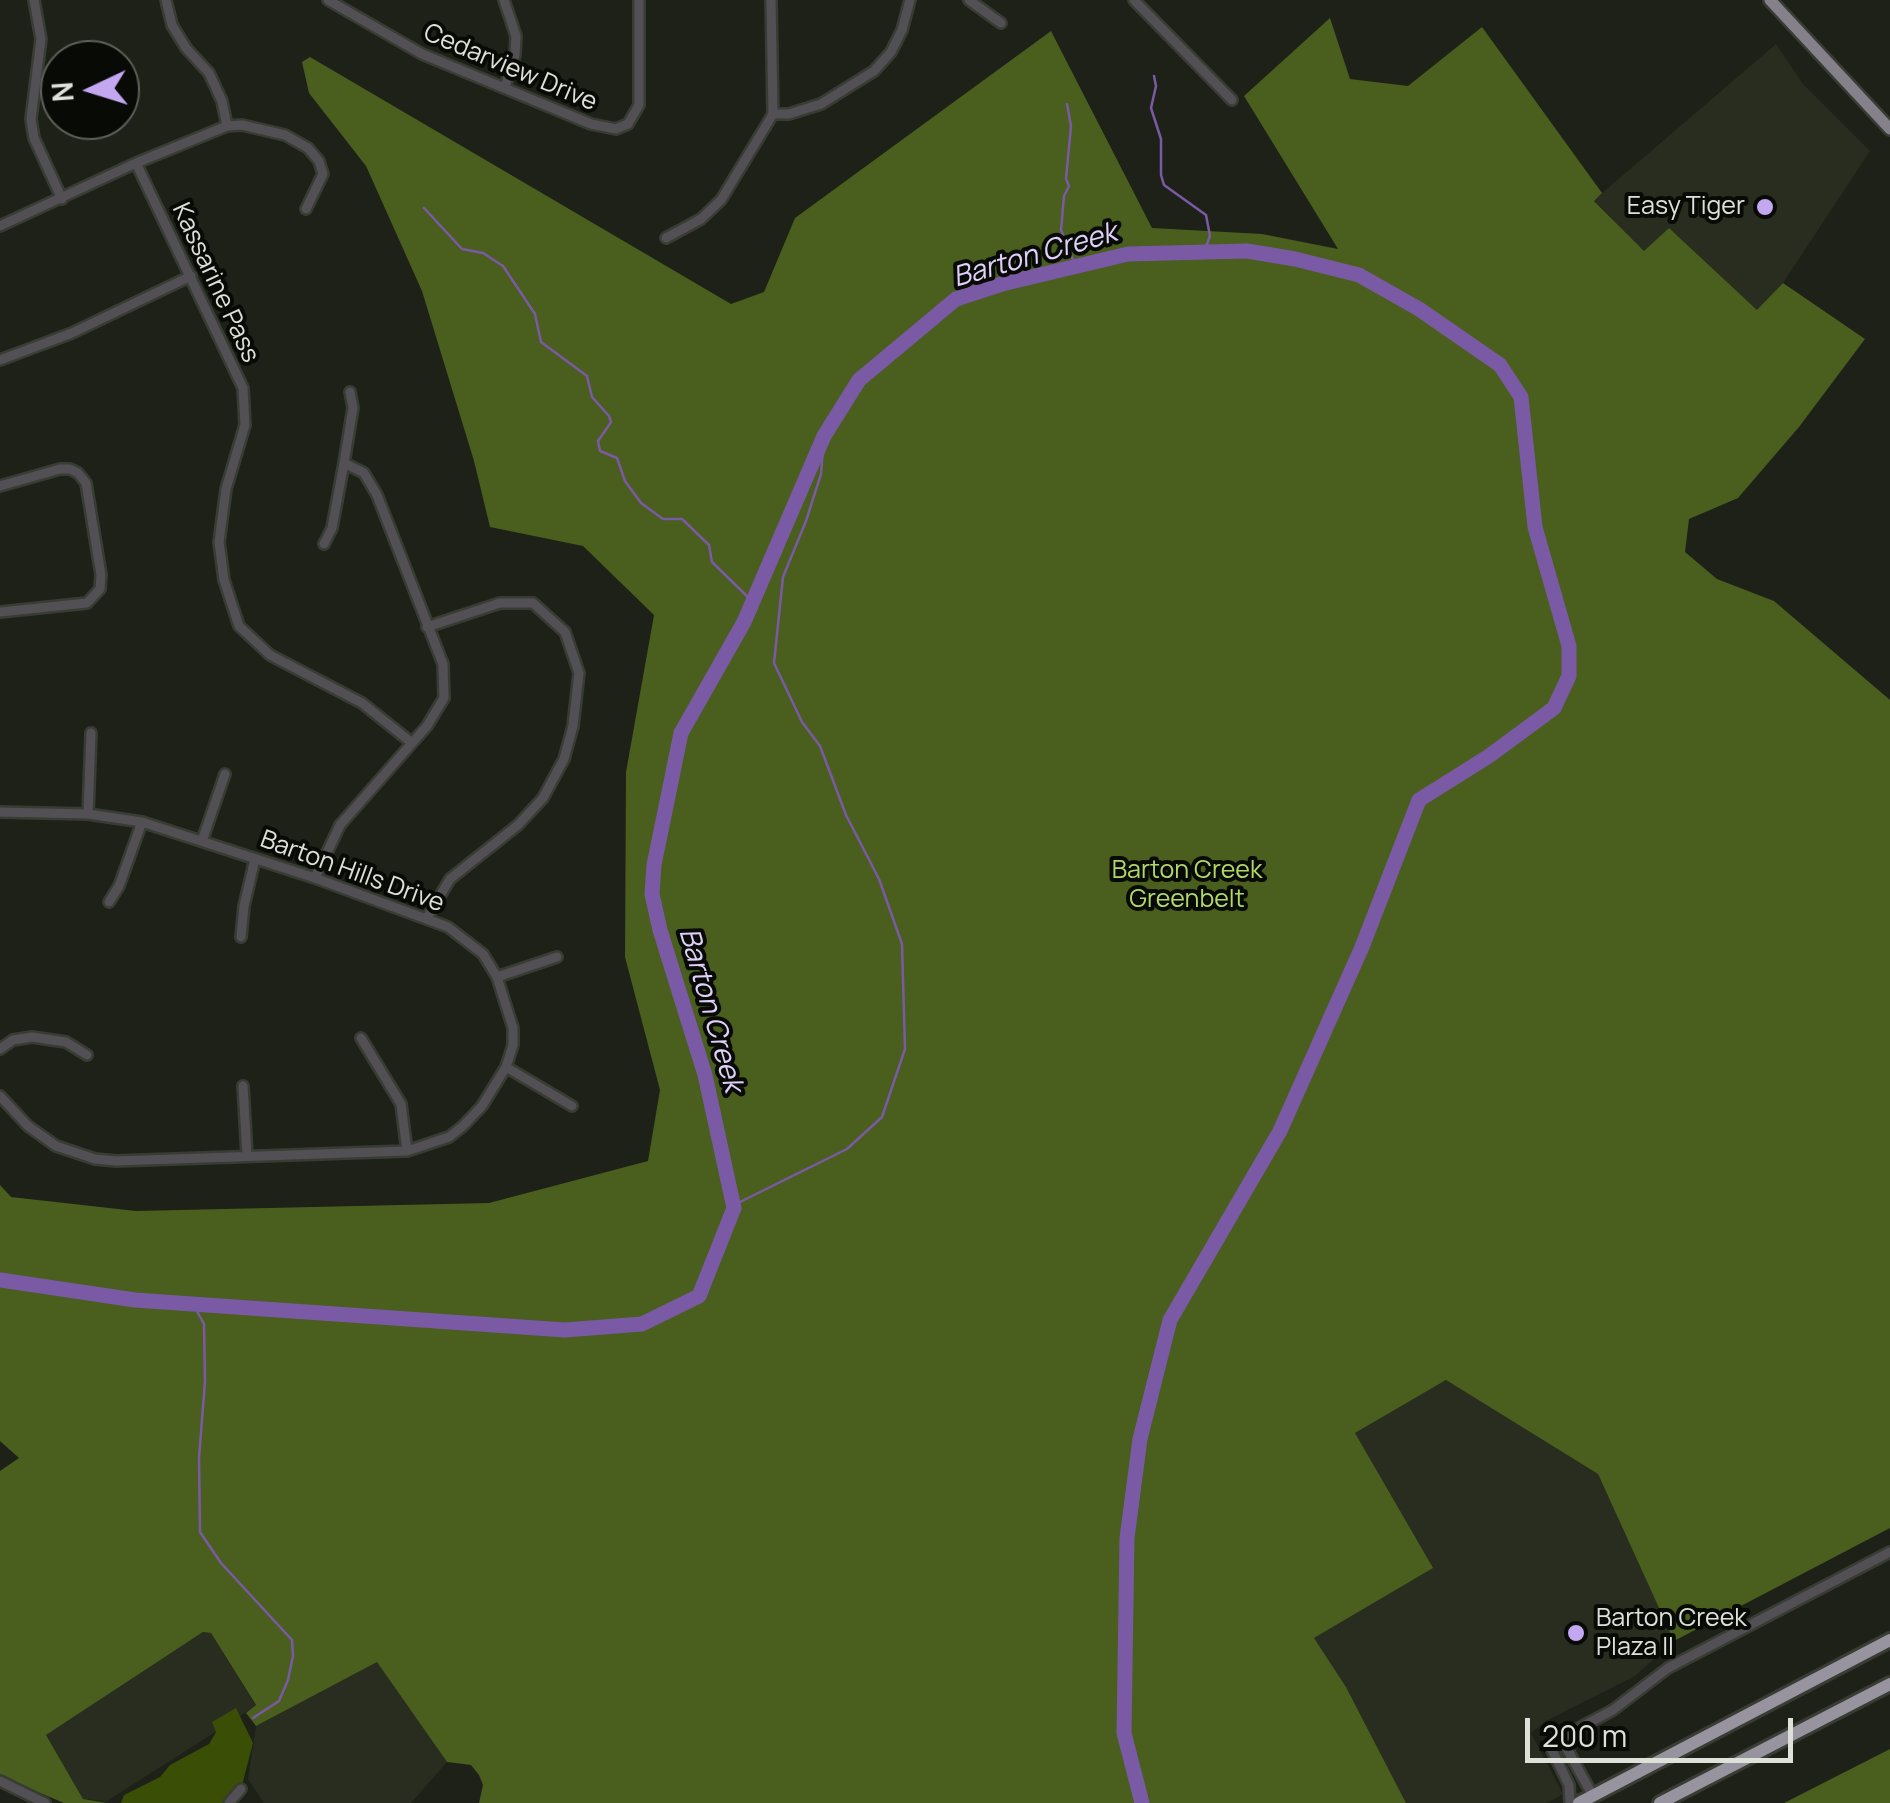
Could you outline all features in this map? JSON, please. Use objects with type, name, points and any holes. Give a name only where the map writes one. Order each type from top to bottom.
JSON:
[{"type":"highway","points":[[1579,1803],[1595,1799],[1890,1640]]},
{"type":"highway","points":[[1660,1803],[1890,1684]]},
{"type":"main road","points":[[1770,0],[1890,129]]},
{"type":"street","points":[[34,0],[42,39],[31,118],[34,138],[62,199]]},
{"type":"street","points":[[166,0],[172,25],[216,87],[227,126]]},
{"type":"street","name":"Cedarview Drive","points":[[328,0],[422,54],[603,129],[628,124],[639,106],[638,0]]},
{"type":"street","points":[[504,0],[516,36],[505,87]]},
{"type":"street","points":[[666,238],[701,219],[721,200],[773,114],[771,0]]},
{"type":"street","points":[[773,114],[790,114],[822,104],[874,71],[891,52],[910,0]]},
{"type":"street","points":[[970,0],[1000,23]]},
{"type":"street","points":[[1134,0],[1232,100]]},
{"type":"street","points":[[0,226],[227,126],[260,128],[285,135],[308,148],[319,161],[323,174],[306,209]]},
{"type":"street","name":"Kassarine Pass","points":[[136,163],[243,388],[245,425],[226,490],[220,542],[224,580],[239,626],[270,655],[362,703],[412,743]]},
{"type":"street","points":[[0,360],[72,333],[191,276]]},
{"type":"street","points":[[324,544],[332,528],[344,463],[353,408],[350,392]]},
{"type":"street","points":[[315,878],[340,825],[437,714],[444,698],[442,664],[377,495],[364,473],[344,463]]},
{"type":"street","points":[[0,486],[60,470],[78,473],[86,484],[101,575],[100,589],[87,602],[0,612]]},
{"type":"street","points":[[427,627],[500,602],[533,603],[566,632],[579,673],[573,726],[564,760],[543,798],[518,825],[450,880],[427,918]]},
{"type":"street","points":[[88,814],[91,733]]},
{"type":"street","points":[[202,841],[225,774]]},
{"type":"street","name":"Barton Hills Drive","points":[[0,812],[88,814],[142,822],[427,918],[484,954],[497,977],[513,1028],[513,1045],[506,1067],[482,1106],[450,1138],[407,1151],[95,1159],[56,1146],[28,1126],[0,1096]]},
{"type":"street","points":[[109,902],[120,886],[142,822]]},
{"type":"street","points":[[242,937],[244,906],[255,858]]},
{"type":"street","points":[[497,977],[557,957]]},
{"type":"street","points":[[0,1049],[13,1040],[32,1036],[66,1042],[87,1055]]},
{"type":"street","points":[[361,1038],[401,1104],[407,1151]]},
{"type":"street","points":[[506,1067],[572,1106]]},
{"type":"street","points":[[243,1086],[246,1155]]},
{"type":"street","points":[[1570,1803],[1569,1785],[1548,1744],[1613,1710],[1668,1668],[1890,1552]]},
{"type":"street","points":[[1562,1738],[1595,1799]]},
{"type":"street","points":[[0,1781],[45,1803]]},
{"type":"street","points":[[229,1803],[241,1789]]},
{"type":"street","points":[[18,1803],[21,1792]]},
{"type":"shaded area","points":[[1776,44],[1803,84],[1870,151],[1783,283],[1758,311],[1669,228],[1645,252],[1594,200]]},
{"type":"shaded area","points":[[1446,1380],[1598,1474],[1674,1641],[1635,1676],[1546,1721],[1531,1733],[1563,1794],[1547,1803],[1406,1803],[1346,1687],[1314,1638],[1432,1568],[1355,1433]]},
{"type":"shaded area","points":[[203,1632],[211,1633],[256,1706],[107,1801],[83,1799],[46,1735]]},
{"type":"shaded area","points":[[377,1661],[447,1762],[411,1803],[264,1803],[248,1779],[256,1726]]},
{"type":"green space","name":"Barton Creek Greenbelt","points":[[1330,18],[1350,79],[1408,86],[1482,27],[1602,193],[1594,201],[1644,251],[1669,228],[1757,310],[1783,283],[1865,339],[1799,427],[1738,498],[1689,519],[1685,552],[1717,579],[1774,601],[1890,700],[1890,1528],[1674,1641],[1598,1474],[1446,1380],[1355,1433],[1433,1568],[1314,1638],[1346,1687],[1406,1803],[479,1803],[483,1785],[479,1775],[471,1765],[447,1762],[377,1662],[256,1726],[246,1713],[256,1705],[211,1633],[203,1632],[46,1735],[83,1799],[107,1803],[64,1803],[0,1776],[0,1471],[19,1458],[0,1441],[0,1185],[11,1197],[136,1211],[489,1203],[648,1161],[660,1090],[625,957],[626,772],[654,615],[583,546],[490,527],[422,291],[366,166],[309,93],[302,62],[310,57],[731,304],[764,292],[795,218],[1051,31],[1152,228],[1262,234],[1338,249],[1244,96]]},
{"type":"green space","points":[[236,1708],[253,1743],[241,1789],[229,1803],[121,1803],[124,1795],[160,1777],[170,1765],[209,1744],[216,1732],[212,1722]]},
{"type":"green space","points":[[1890,1749],[1890,1803],[1784,1803]]},
{"type":"waterway","points":[[1154,76],[1151,108],[1161,139],[1161,175],[1164,185],[1206,215],[1210,236],[1204,252]]},
{"type":"waterway","points":[[1067,104],[1071,126],[1066,179],[1069,186],[1064,196],[1061,230],[1075,265]]},
{"type":"waterway","points":[[424,208],[462,249],[483,253],[503,266],[535,314],[541,342],[587,376],[592,397],[609,416],[611,422],[598,441],[600,451],[617,458],[625,481],[641,503],[663,519],[682,519],[709,545],[712,562],[753,602]]},
{"type":"waterway","name":"Barton Creek","points":[[0,1280],[135,1300],[565,1330],[642,1324],[699,1296],[734,1208],[705,1075],[660,930],[652,894],[654,865],[681,733],[744,622],[824,436],[859,380],[956,299],[1128,254],[1247,251],[1359,275],[1419,309],[1500,365],[1521,397],[1535,527],[1569,646],[1569,676],[1554,708],[1489,756],[1419,800],[1362,947],[1280,1131],[1170,1320],[1140,1439],[1127,1538],[1124,1733],[1142,1803]]},
{"type":"waterway","points":[[734,1205],[847,1149],[882,1117],[905,1049],[902,944],[879,879],[846,815],[820,746],[802,722],[774,663],[783,577],[821,474],[824,436]]},
{"type":"waterway","points":[[193,1304],[204,1324],[200,1532],[221,1563],[292,1640],[288,1680],[279,1701],[253,1718]]},
{"type":"place","name":"Easy Tiger","points":[[1765,207]]},
{"type":"place","name":"Barton Creek Plaza II","points":[[1576,1633]]}]
